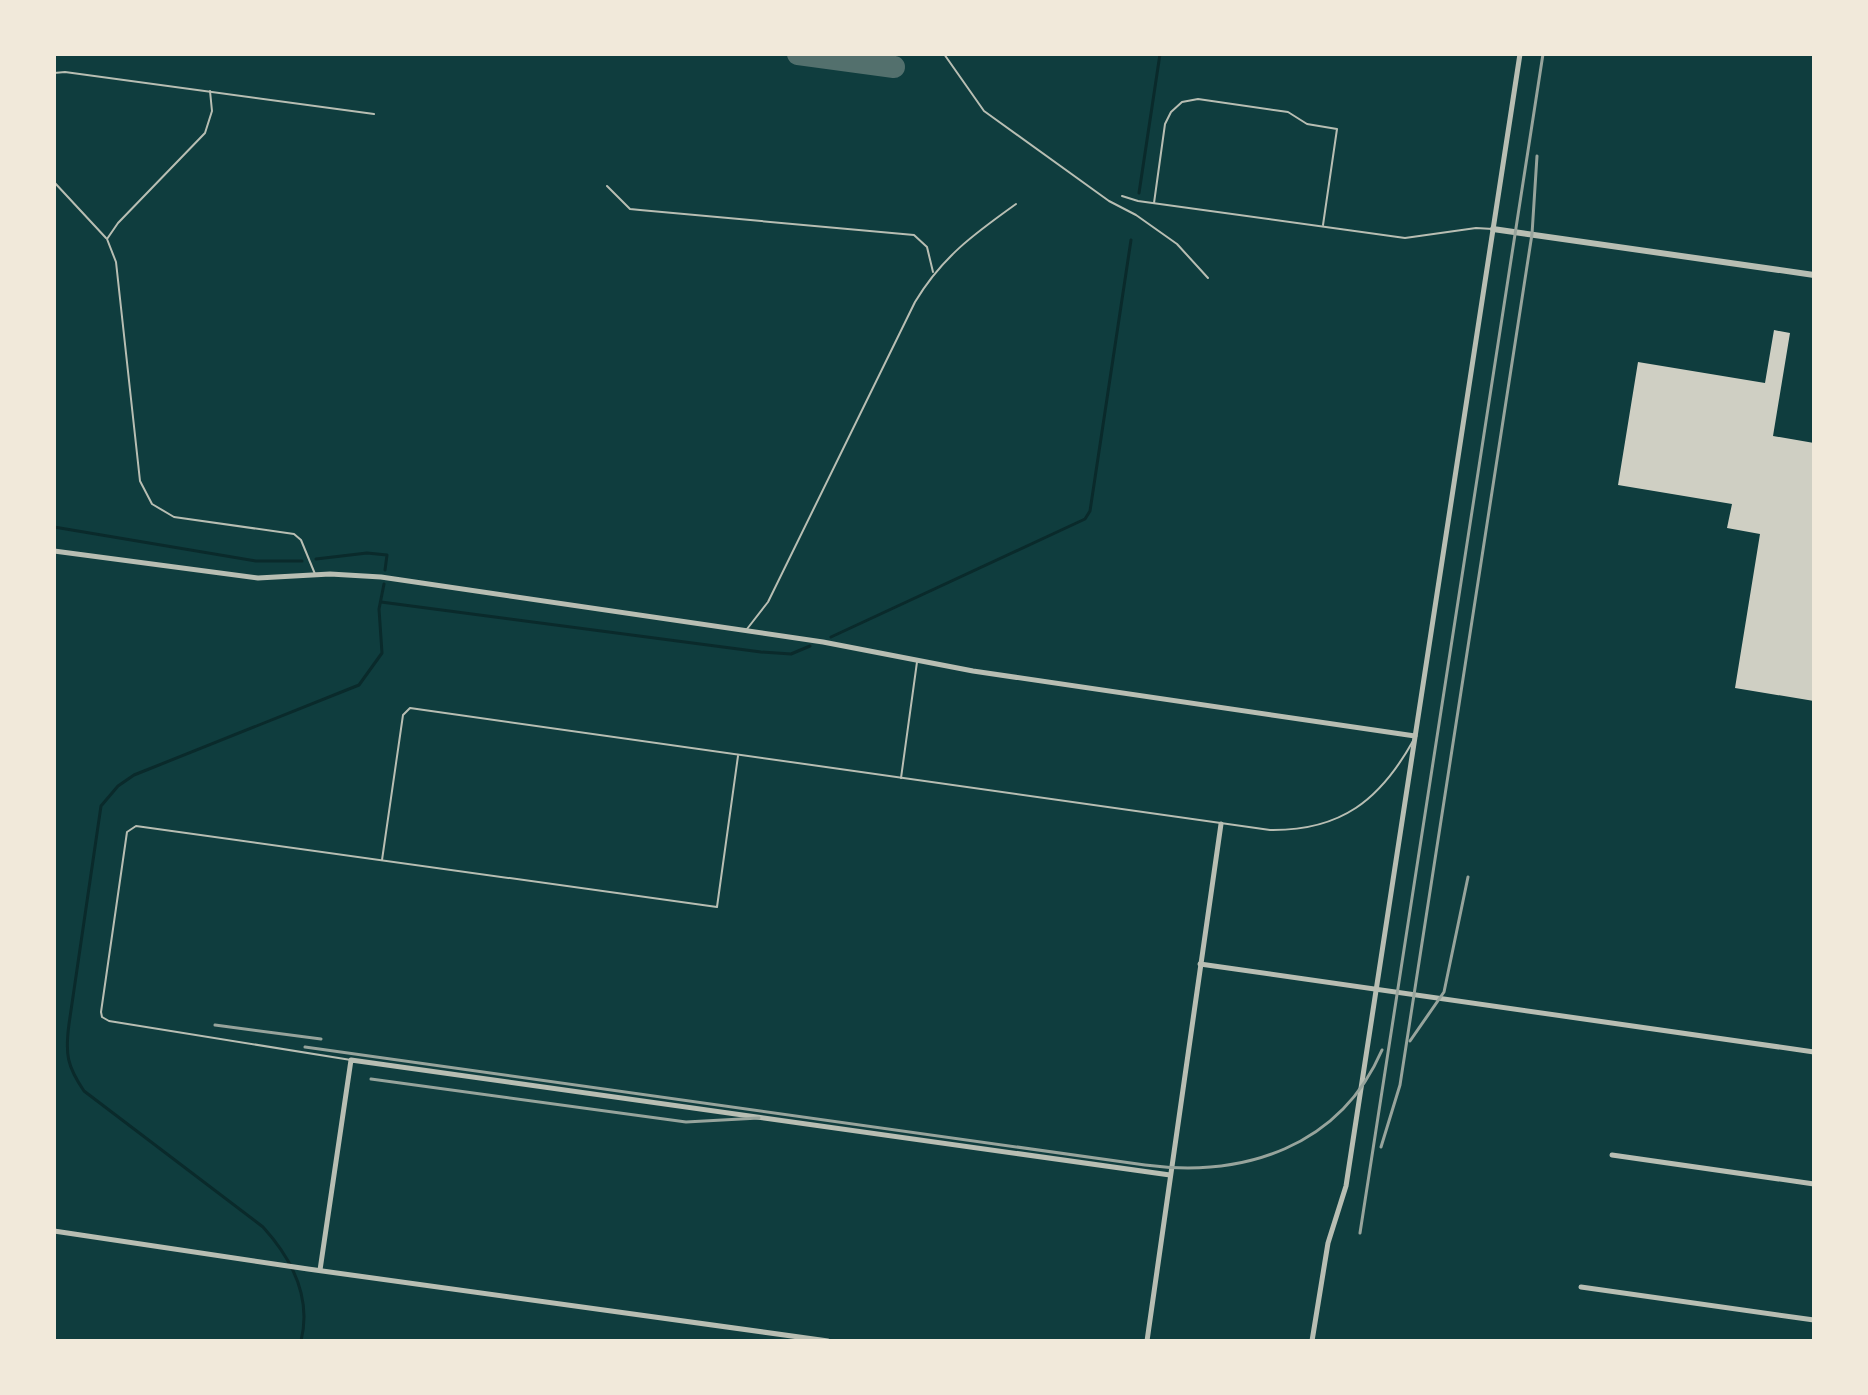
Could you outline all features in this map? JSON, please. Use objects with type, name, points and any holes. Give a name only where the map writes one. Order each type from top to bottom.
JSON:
[{"type":"street","points":[[1312,1341],[1328,1243],[1346,1186],[1520,54]]},
{"type":"street","points":[[1493,229],[1814,275]]},
{"type":"street","points":[[54,551],[258,578],[315,575],[381,577],[557,605],[746,630],[918,661],[1415,736]]},
{"type":"street","points":[[1147,1341],[1221,824]]},
{"type":"street","points":[[1200,964],[1814,1052]]},
{"type":"street","points":[[320,1270],[351,1060],[1170,1175]]},
{"type":"street","points":[[1612,1155],[1814,1184]]},
{"type":"street","points":[[54,1231],[828,1341]]},
{"type":"street","points":[[1581,1287],[1814,1320]]},
{"type":"lane","points":[[944,54],[984,111],[1109,201],[1136,215],[1177,244],[1208,278]]},
{"type":"lane","points":[[54,73],[374,114]]},
{"type":"lane","points":[[107,239],[118,223],[205,133],[212,111],[210,91]]},
{"type":"lane","points":[[1154,203],[1167,117],[1182,102],[1213,101],[1288,112],[1307,124],[1337,129],[1323,227]]},
{"type":"lane","points":[[54,182],[107,239],[116,262],[135,447],[140,481],[146,497],[157,508],[174,517],[294,534],[301,540],[315,575]]},
{"type":"lane","points":[[607,186],[630,209],[914,235],[927,247],[933,273]]},
{"type":"lane","points":[[1122,196],[1405,238],[1476,228],[1493,229]]},
{"type":"lane","points":[[746,630],[768,602],[915,302],[933,273],[959,246],[1016,204]]},
{"type":"lane","points":[[901,778],[918,661]]},
{"type":"lane","points":[[382,860],[403,715],[407,709],[1221,824],[1287,830],[1305,829],[1337,819],[1365,803],[1386,782],[1415,736]]},
{"type":"lane","points":[[351,1060],[109,1021],[102,1017],[127,832],[136,826],[717,907],[738,755]]},
{"type":"building","points":[[1774,330],[1790,333],[1773,436],[1814,443],[1814,701],[1735,688],[1760,534],[1727,528],[1732,504],[1618,485],[1638,362],[1765,383]]},
{"type":"waterway","points":[[1139,193],[1160,54]]},
{"type":"waterway","points":[[831,637],[1085,519],[1090,511],[1131,240]]},
{"type":"waterway","points":[[54,527],[256,561],[302,561]]},
{"type":"waterway","points":[[316,559],[367,553],[387,555],[385,570]]},
{"type":"waterway","points":[[301,1341],[304,1325],[301,1294],[283,1252],[263,1227],[84,1091],[71,1067],[68,1034],[101,806],[118,786],[134,775],[359,685],[382,653],[379,609],[384,584]]},
{"type":"waterway","points":[[381,602],[761,652],[791,654],[810,646]]},
{"type":"taxiway","points":[[798,54],[894,67]]},
{"type":"railway","points":[[1360,1233],[1543,54]]},
{"type":"railway","points":[[1381,1147],[1400,1085],[1532,234],[1537,156]]},
{"type":"railway","points":[[1410,1041],[1444,992],[1468,877]]},
{"type":"railway","points":[[215,1025],[321,1039]]},
{"type":"railway","points":[[305,1047],[1182,1168],[1252,1160],[1285,1149],[1315,1132],[1341,1111],[1364,1083],[1382,1050]]},
{"type":"railway","points":[[371,1079],[686,1122],[759,1118]]}]
